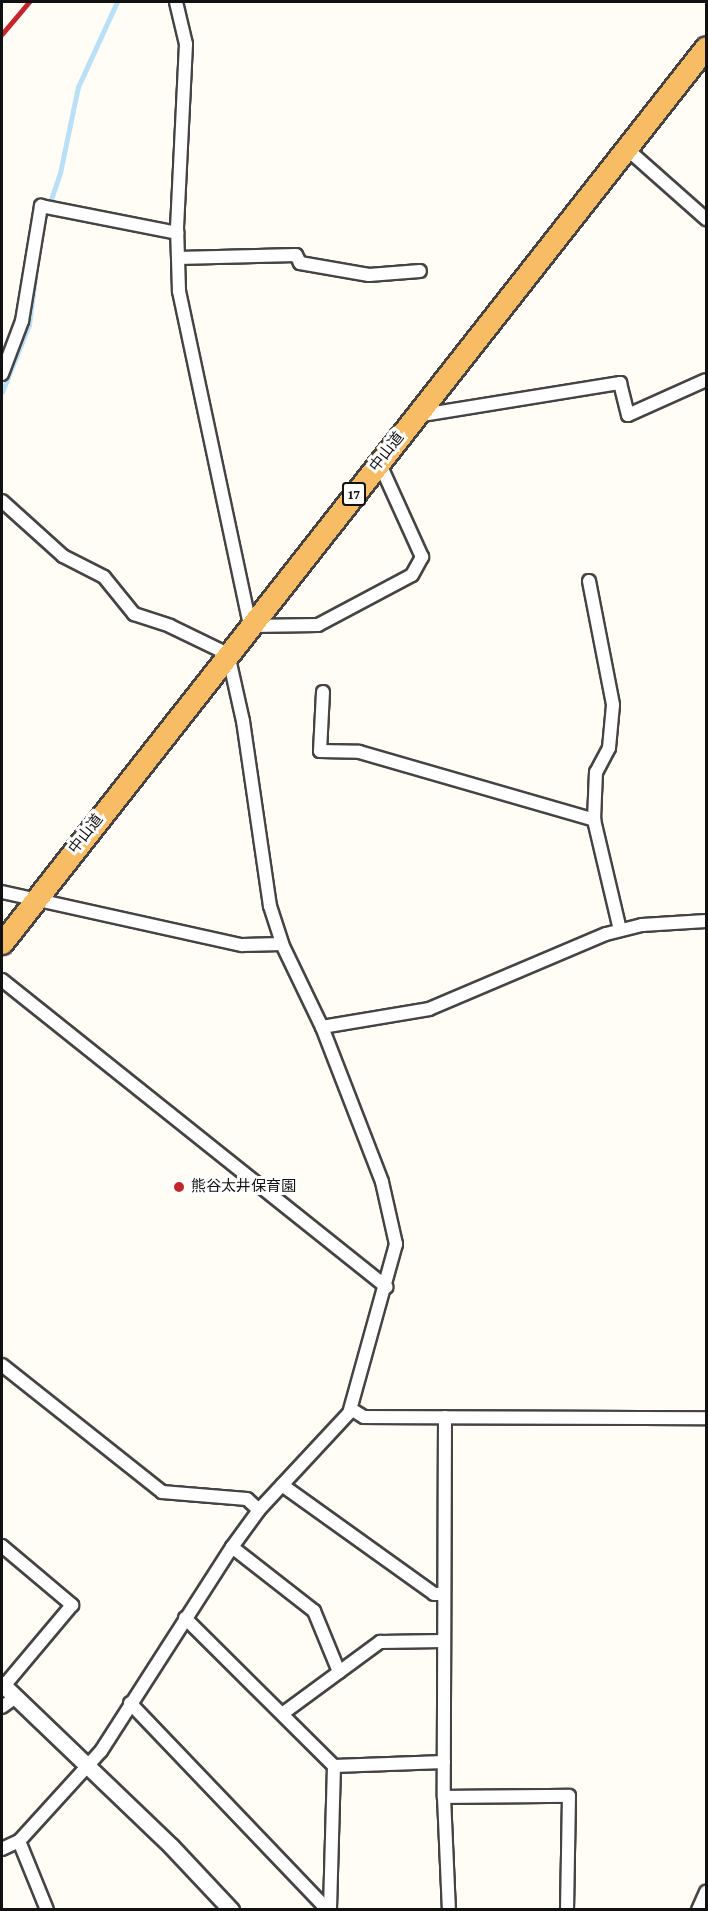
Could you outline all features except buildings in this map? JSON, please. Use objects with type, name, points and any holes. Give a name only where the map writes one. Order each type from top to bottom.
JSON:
[{"type":"highway","name":"中山道","points":[[2,943],[706,47]]},
{"type":"street","points":[[176,2],[186,44],[177,233],[179,291],[250,626],[318,625],[412,575],[422,557],[379,462]]},
{"type":"street","points":[[627,149],[706,219]]},
{"type":"street","points":[[2,374],[22,321],[40,206],[177,233]]},
{"type":"street","points":[[178,258],[296,255],[300,263],[369,275],[420,271]]},
{"type":"street","points":[[416,416],[620,383],[628,415],[706,380]]},
{"type":"street","points":[[2,501],[63,556],[104,577],[134,614],[170,626],[228,654],[243,721],[270,906],[282,944],[322,1026],[389,1208],[396,1244],[387,1287],[351,1409],[259,1510],[184,1618],[89,1765],[19,1841],[2,1849]]},
{"type":"street","points":[[589,580],[613,705],[609,748],[596,772],[594,820],[620,930]]},
{"type":"street","points":[[323,692],[320,751],[360,752],[594,820]]},
{"type":"street","points":[[2,892],[242,945],[282,944]]},
{"type":"street","points":[[322,1026],[429,1009],[620,930],[706,921]]},
{"type":"street","points":[[2,981],[387,1287]]},
{"type":"street","points":[[2,1365],[162,1492],[247,1499],[259,1510]]},
{"type":"street","points":[[351,1409],[364,1417],[706,1418]]},
{"type":"street","points":[[445,1417],[444,1797],[449,1910]]},
{"type":"street","points":[[282,1485],[435,1594],[444,1594]]},
{"type":"street","points":[[2,1546],[72,1605],[3,1685],[89,1765],[231,1910]]},
{"type":"street","points":[[232,1547],[314,1611],[339,1672]]},
{"type":"street","points":[[184,1618],[334,1766],[329,1910]]},
{"type":"street","points":[[282,1714],[380,1642],[443,1641]]},
{"type":"street","points":[[2,1707],[16,1697]]},
{"type":"street","points":[[130,1703],[329,1910]]},
{"type":"street","points":[[334,1766],[444,1762]]},
{"type":"street","points":[[444,1797],[568,1796],[567,1910]]},
{"type":"street","points":[[19,1841],[47,1910]]},
{"type":"street","points":[[698,1910],[706,1892]]},
{"type":"waterway","points":[[44,220],[60,173],[78,87],[117,2]]},
{"type":"waterway","points":[[2,392],[29,325],[35,278]]},
{"type":"railway","points":[[2,34],[29,2]]},
{"type":"place","name":"熊谷太井保育園","points":[[179,1187]]}]
